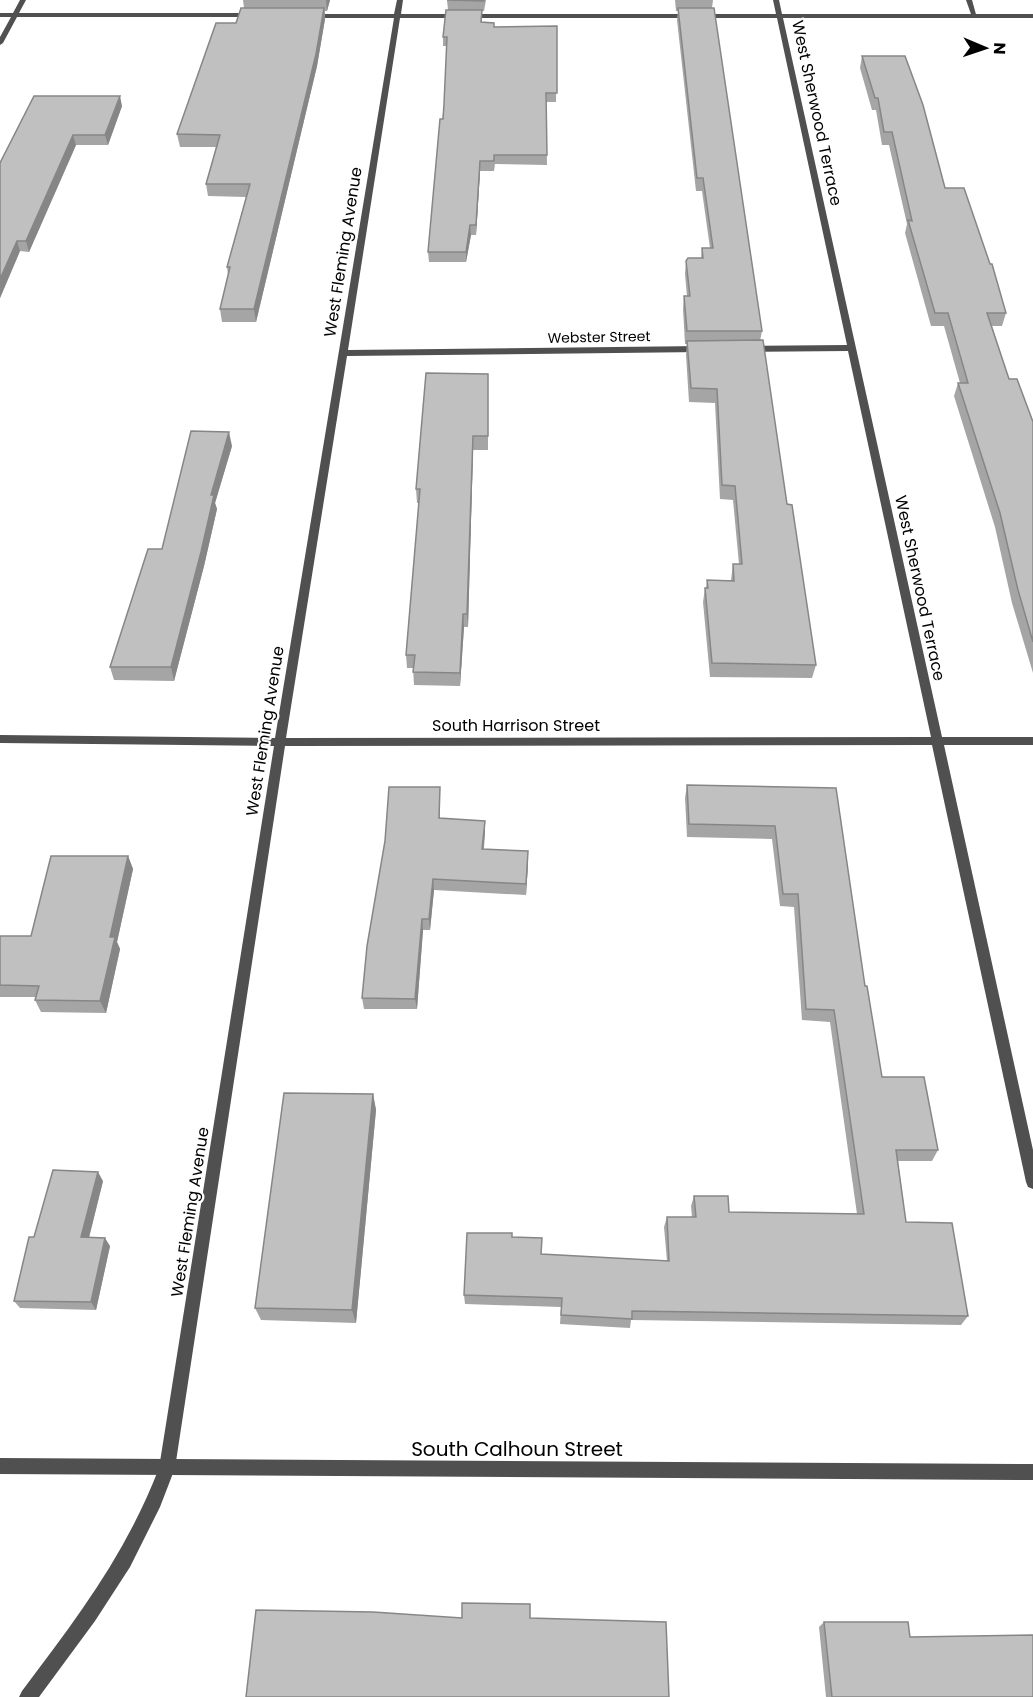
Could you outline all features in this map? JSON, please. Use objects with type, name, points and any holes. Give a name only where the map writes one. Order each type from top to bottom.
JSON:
[{"type":"street","points":[[0,43],[23,0]]},
{"type":"street","name":"West Fleming Avenue","points":[[28,1697],[116,1580],[151,1513],[167,1468],[280,742],[400,0]]},
{"type":"street","name":"West Sherwood Terrace","points":[[776,0],[1033,1182]]},
{"type":"street","points":[[969,0],[975,17]]},
{"type":"street","points":[[0,15],[266,15]]},
{"type":"street","points":[[302,15],[1033,16]]},
{"type":"street","points":[[735,349],[853,348]]},
{"type":"street","name":"Webster Street","points":[[344,353],[711,349]]},
{"type":"street","name":"South Harrison Street","points":[[0,739],[280,742],[1033,741]]},
{"type":"street","name":"South Calhoun Street","points":[[0,1466],[1033,1472]]},
{"type":"building","points":[[241,8],[324,8],[316,54],[254,309],[220,309],[230,267],[227,267],[250,184],[206,184],[220,135],[177,134],[216,23],[236,23]]},
{"type":"building","points":[[678,8],[714,8],[762,331],[687,331],[684,296],[690,296],[686,261],[688,258],[703,258],[702,248],[713,248],[703,178],[697,178]]},
{"type":"building","points":[[446,10],[482,10],[481,22],[494,23],[494,27],[557,26],[557,93],[546,93],[547,155],[494,155],[494,161],[480,161],[476,225],[470,225],[466,252],[428,252],[440,119],[443,119],[447,37],[443,37]]},
{"type":"building","points":[[862,56],[905,56],[923,105],[945,188],[964,188],[990,264],[992,264],[1006,313],[987,313],[1009,379],[1017,379],[1033,422],[1033,642],[1000,513],[958,383],[968,383],[948,313],[935,313],[908,220],[912,221],[892,132],[884,132],[878,98],[875,98]]},
{"type":"building","points":[[34,96],[120,96],[105,135],[73,135],[26,241],[17,241],[0,279],[0,163]]},
{"type":"building","points":[[763,340],[787,504],[792,505],[816,665],[712,663],[705,588],[708,588],[707,580],[734,581],[733,564],[742,564],[735,486],[722,485],[717,389],[691,388],[687,341]]},
{"type":"building","points":[[426,373],[488,374],[488,436],[473,436],[467,614],[463,614],[460,673],[413,672],[415,655],[406,655],[420,489],[416,489]]},
{"type":"building","points":[[191,431],[229,432],[211,495],[214,495],[201,552],[171,667],[110,667],[148,549],[162,549]]},
{"type":"building","points":[[687,785],[836,788],[865,986],[867,986],[882,1077],[924,1077],[938,1150],[896,1150],[906,1222],[952,1223],[968,1316],[632,1311],[632,1319],[561,1315],[562,1298],[464,1295],[467,1233],[512,1233],[512,1237],[542,1238],[541,1254],[669,1261],[667,1217],[696,1217],[694,1196],[728,1196],[729,1212],[864,1214],[834,1010],[806,1009],[798,894],[783,894],[775,826],[689,824]]},
{"type":"building","points":[[389,787],[440,787],[439,818],[485,821],[482,849],[528,851],[526,884],[433,879],[429,919],[422,919],[415,999],[362,998],[367,946],[385,841]]},
{"type":"building","points":[[51,856],[128,856],[110,937],[115,937],[100,1001],[35,1000],[39,986],[0,985],[0,936],[31,936]]},
{"type":"building","points":[[284,1093],[373,1094],[352,1310],[255,1308]]},
{"type":"building","points":[[53,1170],[98,1172],[81,1237],[105,1238],[91,1302],[14,1301],[29,1237],[34,1237]]},
{"type":"building","points":[[462,1603],[530,1604],[530,1618],[666,1622],[669,1697],[246,1697],[256,1610],[373,1612],[462,1618]]},
{"type":"building","points":[[824,1622],[908,1622],[910,1637],[1033,1635],[1033,1697],[832,1697]]}]
